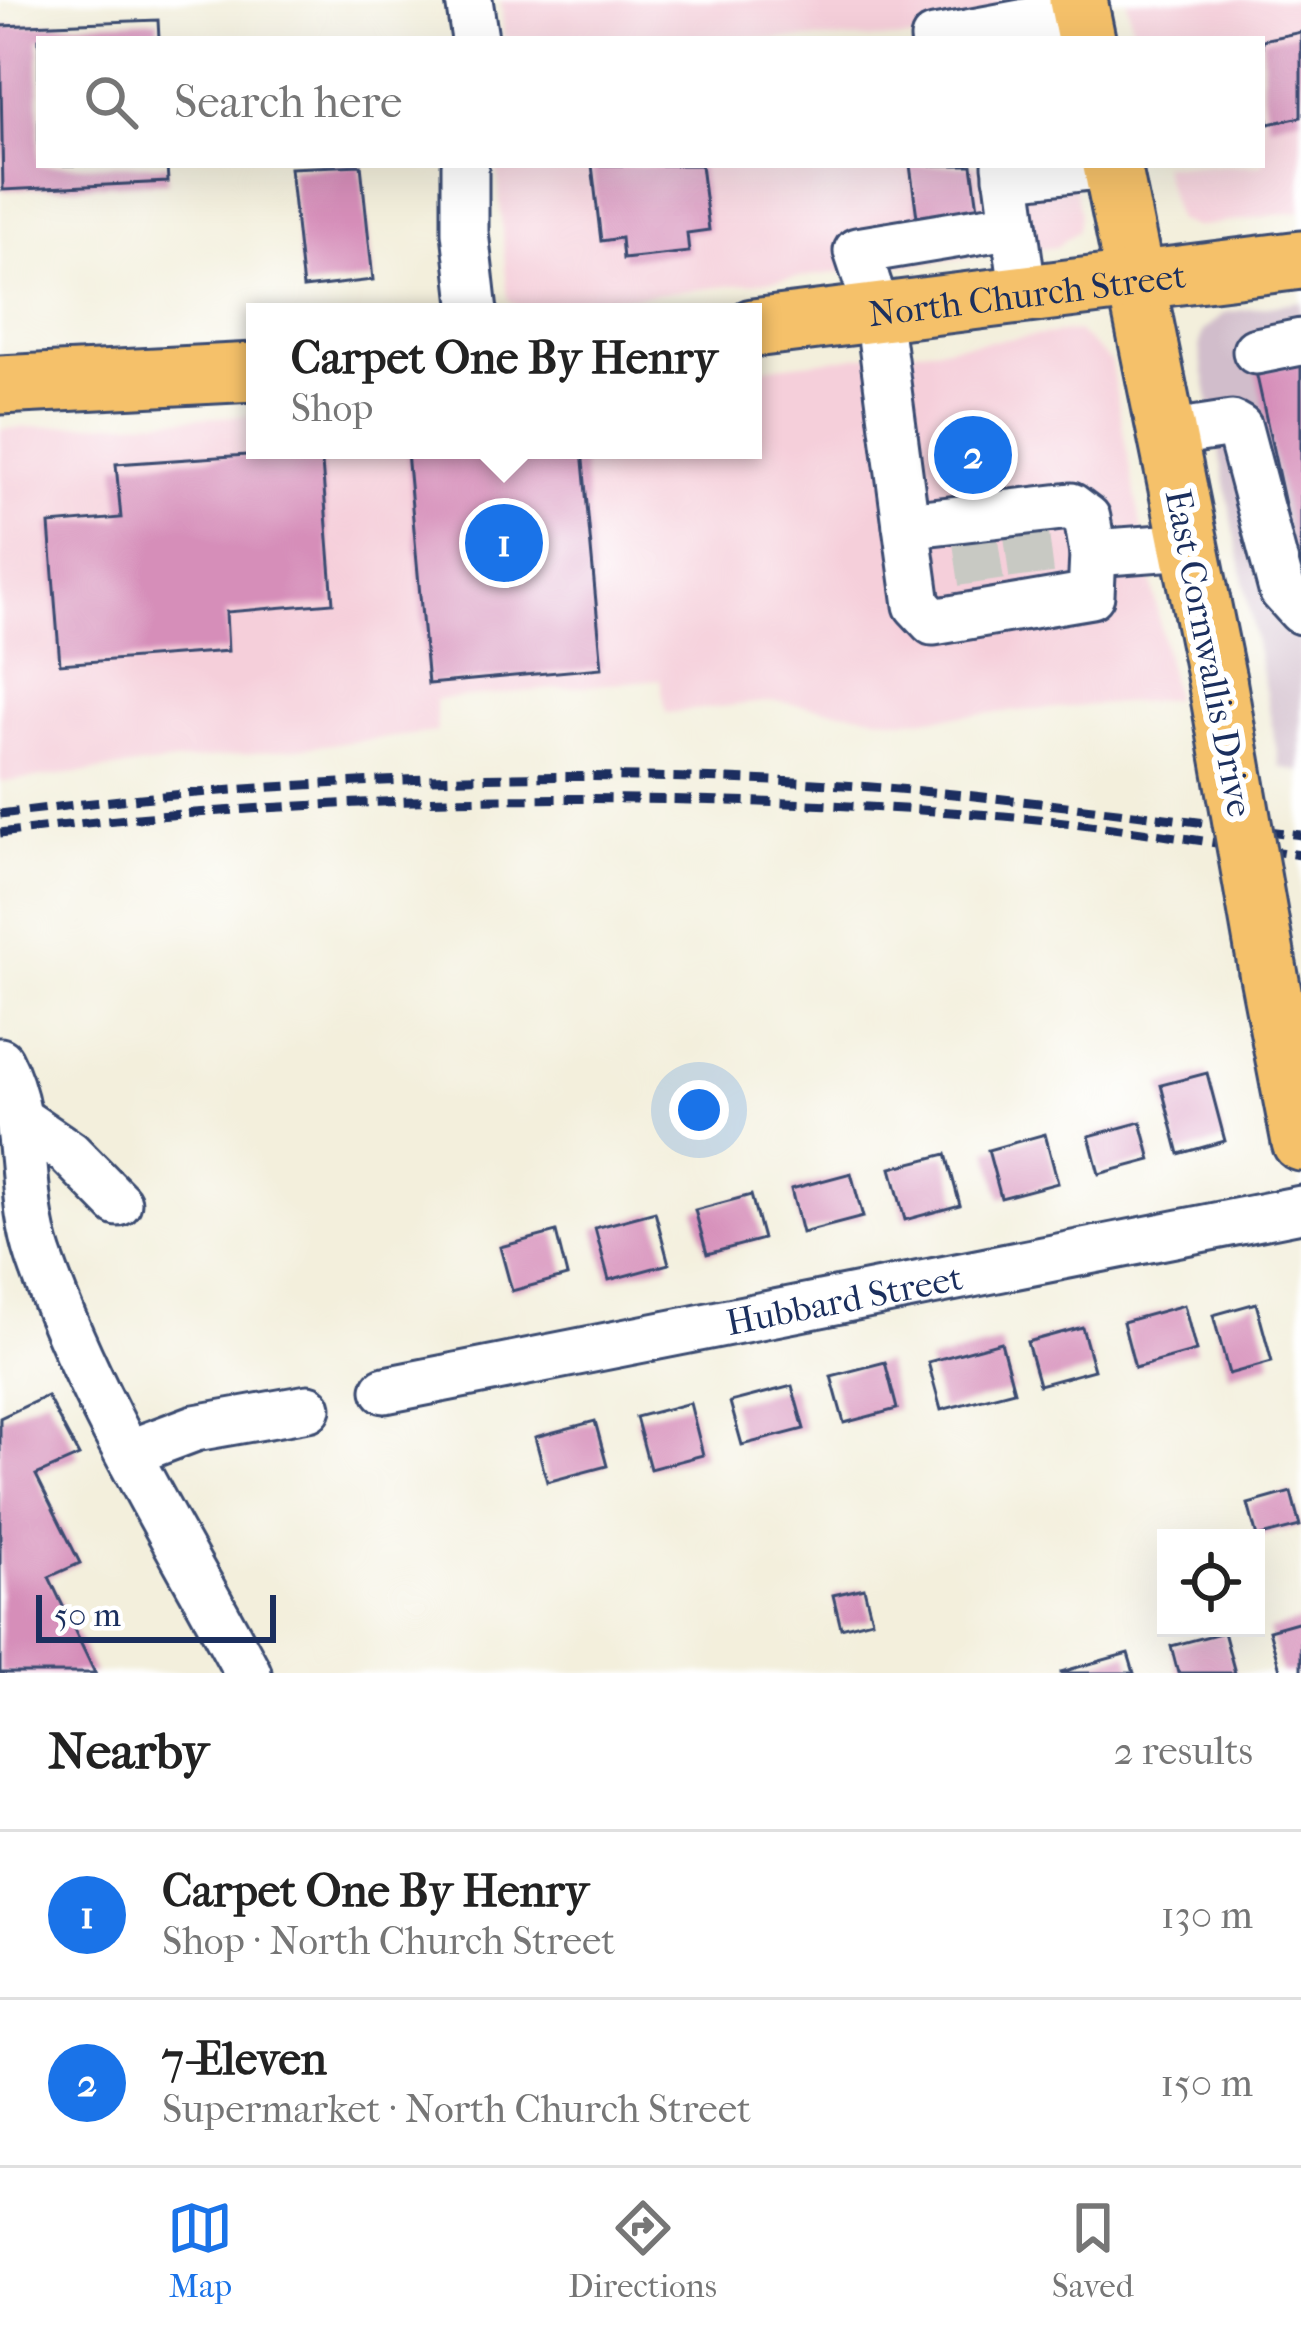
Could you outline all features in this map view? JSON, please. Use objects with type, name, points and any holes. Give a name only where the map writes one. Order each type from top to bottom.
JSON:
[{"type":"main road","name":"East Cornwallis Drive","points":[[1110,168],[1217,680],[1301,1142]]},
{"type":"main road","name":"North Church Street","points":[[762,327],[1301,260]]},
{"type":"main road","points":[[0,385],[246,371]]},
{"type":"street","points":[[470,0],[475,36]]},
{"type":"street","points":[[988,35],[1081,17]]},
{"type":"street","points":[[465,168],[465,232],[474,303]]},
{"type":"street","points":[[1024,297],[1006,171],[1058,168]]},
{"type":"street","points":[[906,525],[974,528],[1024,521],[1071,506],[1082,511],[1093,553],[1091,595],[984,603],[933,622],[917,605],[906,525],[878,314],[857,251],[1014,225]]},
{"type":"street","points":[[1256,351],[1301,342]]},
{"type":"street","points":[[1168,434],[1232,424],[1240,428],[1282,590],[1301,611]]},
{"type":"street","points":[[1093,553],[1190,546]]},
{"type":"street","points":[[0,1061],[22,1121],[21,1175],[39,1255],[131,1452],[248,1673]]},
{"type":"street","points":[[22,1121],[69,1154],[118,1203]]},
{"type":"street","name":"Hubbard Street","points":[[385,1390],[1301,1209]]},
{"type":"street","points":[[131,1452],[195,1428],[308,1408]]},
{"type":"shaded area","points":[[501,0],[1037,0],[1044,36],[504,36]]},
{"type":"shaded area","points":[[1127,0],[1301,0],[1301,211],[1195,227],[1177,220],[1162,168],[1265,168],[1265,36],[1134,36]]},
{"type":"shaded area","points":[[497,168],[1071,168],[1080,214],[1077,231],[1056,247],[581,303],[508,300]]},
{"type":"shaded area","points":[[1301,301],[1301,772],[1280,767],[1199,348],[1203,332],[1224,313]]},
{"type":"shaded area","points":[[1077,331],[1110,361],[1174,699],[903,720],[774,701],[666,713],[660,679],[435,700],[437,732],[0,782],[0,429],[246,415],[246,459],[762,459],[762,368]]},
{"type":"building","points":[[158,20],[159,36],[36,36],[36,168],[167,168],[168,182],[3,190],[0,26]]},
{"type":"building","points":[[1301,32],[1301,117],[1269,124],[1265,39]]},
{"type":"building","points":[[290,168],[361,168],[373,280],[303,288]]},
{"type":"building","points":[[592,168],[701,168],[709,230],[687,233],[689,252],[623,259],[621,238],[601,241]]},
{"type":"building","points":[[910,168],[972,168],[980,223],[919,232]]},
{"type":"building","points":[[1301,362],[1301,568],[1299,568],[1256,372]]},
{"type":"building","points":[[246,455],[246,459],[322,459],[333,603],[226,612],[228,651],[60,664],[49,524],[121,518],[116,464]]},
{"type":"building","points":[[408,459],[583,459],[602,668],[428,684]]},
{"type":"building","points":[[1207,1073],[1225,1141],[1179,1154],[1161,1085]]},
{"type":"building","points":[[1141,1122],[1151,1160],[1099,1174],[1089,1136]]},
{"type":"building","points":[[1045,1134],[1058,1183],[1001,1198],[988,1150]]},
{"type":"building","points":[[946,1154],[960,1205],[905,1220],[891,1168]]},
{"type":"building","points":[[851,1173],[863,1217],[802,1233],[791,1189]]},
{"type":"building","points":[[751,1195],[763,1239],[707,1254],[695,1210]]},
{"type":"building","points":[[655,1212],[669,1264],[609,1280],[595,1228]]},
{"type":"building","points":[[556,1232],[567,1276],[512,1291],[500,1247]]},
{"type":"building","points":[[1256,1303],[1272,1362],[1229,1374],[1213,1315]]},
{"type":"building","points":[[1184,1305],[1196,1351],[1135,1368],[1123,1322]]},
{"type":"building","points":[[1082,1327],[1094,1370],[1039,1385],[1027,1342]]},
{"type":"building","points":[[1001,1342],[1014,1391],[941,1410],[928,1362]]},
{"type":"building","points":[[885,1362],[897,1409],[844,1423],[831,1376]]},
{"type":"building","points":[[792,1386],[804,1429],[742,1445],[730,1402]]},
{"type":"building","points":[[47,1396],[79,1456],[36,1475],[80,1563],[49,1577],[95,1673],[0,1673],[0,1418]]},
{"type":"building","points":[[690,1403],[703,1455],[650,1469],[636,1417]]},
{"type":"building","points":[[595,1421],[607,1466],[547,1482],[535,1437]]},
{"type":"building","points":[[1291,1492],[1300,1526],[1265,1535],[1265,1529],[1255,1529],[1248,1504]]},
{"type":"building","points":[[864,1588],[872,1620],[841,1628],[833,1595]]},
{"type":"building","points":[[1301,1621],[1301,1673],[1281,1673],[1269,1630]]},
{"type":"building","points":[[1225,1637],[1235,1673],[1178,1673],[1171,1646]]},
{"type":"building","points":[[1128,1653],[1134,1673],[1061,1673],[1061,1672]]},
{"type":"tunnel","points":[[1026,531],[1033,586]]},
{"type":"tunnel","points":[[975,538],[983,593]]},
{"type":"railway","points":[[0,814],[375,781],[657,777],[958,794],[1301,835]]},
{"type":"railway","points":[[0,833],[125,819],[376,802],[627,799],[1004,816],[1301,855]]},
{"type":"place","name":"7-Eleven","points":[[973,455]]},
{"type":"place","name":"Carpet One By Henry","points":[[504,543]]}]
